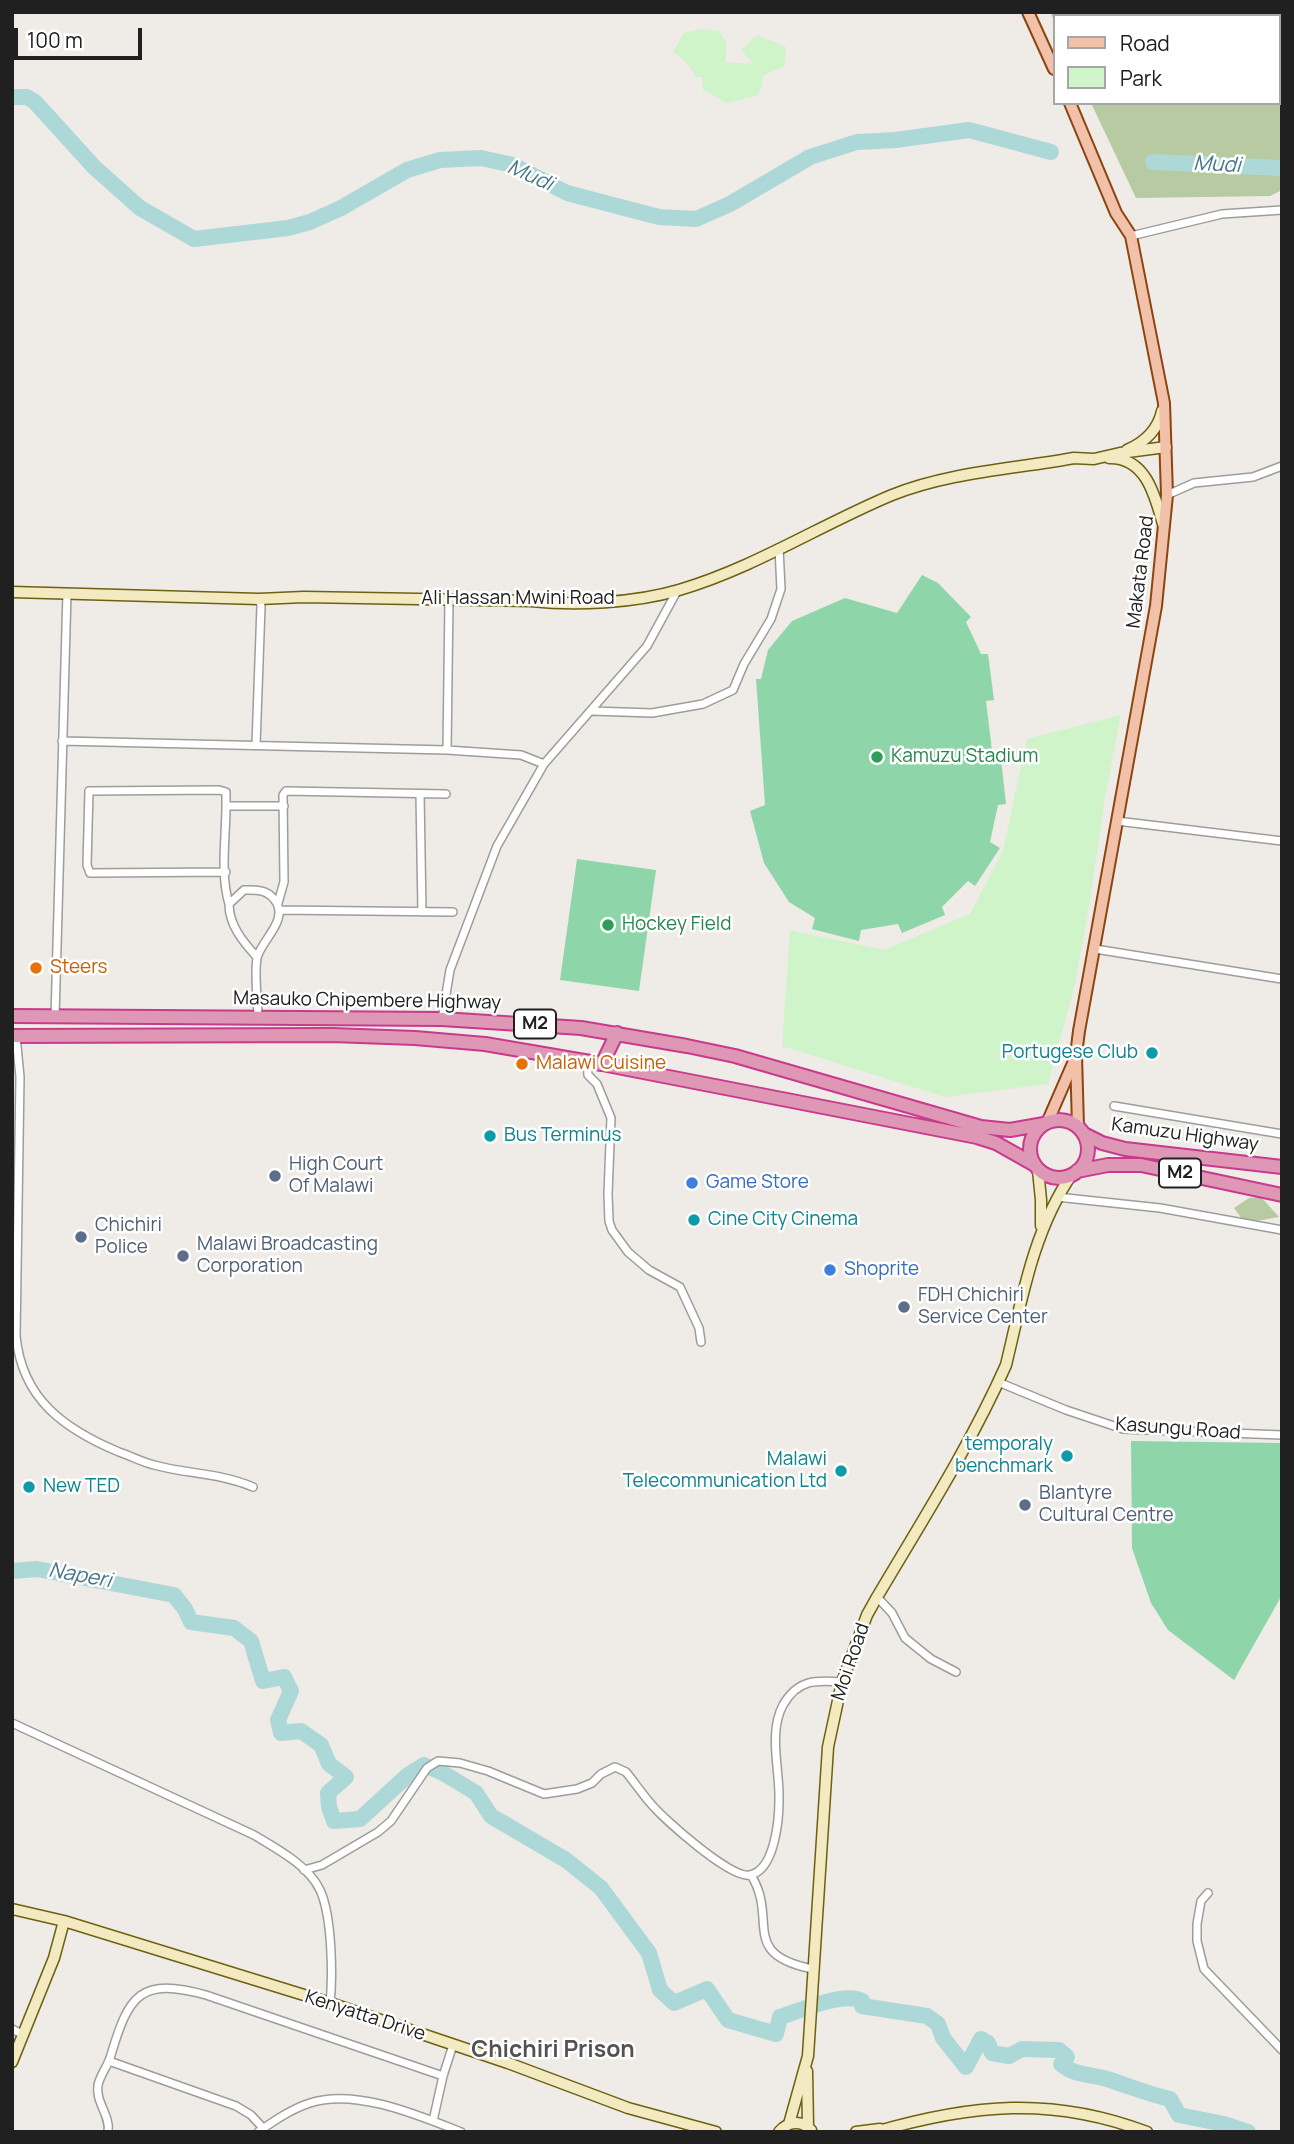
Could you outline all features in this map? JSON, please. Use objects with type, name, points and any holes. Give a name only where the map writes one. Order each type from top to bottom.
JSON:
[{"type":"highway","name":"Masauko Chipembere Highway","points":[[12,1016],[526,1023],[617,1033],[735,1056],[981,1127],[1010,1130],[1045,1123]]},
{"type":"highway","points":[[602,1064],[617,1033]]},
{"type":"highway","name":"Masauko Chipembere Highway","points":[[14,1036],[384,1036],[485,1044],[587,1061],[977,1137],[996,1143],[1036,1167]]},
{"type":"highway","name":"M2","points":[[1045,1123],[1057,1120],[1068,1122],[1081,1131]]},
{"type":"highway","points":[[1036,1167],[1030,1147],[1037,1130],[1045,1123]]},
{"type":"highway","points":[[1075,1173],[1084,1163],[1087,1154],[1087,1144],[1081,1131]]},
{"type":"highway","name":"Kamuzu Highway","points":[[1081,1131],[1102,1143],[1150,1153],[1282,1167]]},
{"type":"highway","name":"Kamuzu Highway","points":[[1075,1173],[1108,1165],[1141,1165],[1282,1195]]},
{"type":"highway","name":"M2","points":[[1036,1167],[1055,1177],[1075,1173]]},
{"type":"main road","points":[[1028,12],[1052,65]]},
{"type":"main road","name":"Makata Road","points":[[1045,1123],[1076,1055],[1156,606],[1167,495],[1164,403],[1131,236],[1116,213],[1071,105]]},
{"type":"main road","points":[[1120,453],[1143,440],[1156,428],[1164,403]]},
{"type":"main road","name":"Ali Hassan Mwini Road","points":[[12,592],[554,603],[629,599],[677,591],[726,574],[894,494],[940,481],[1074,458],[1094,459],[1166,447]]},
{"type":"main road","points":[[1094,459],[1118,459],[1144,474],[1153,487],[1164,528]]},
{"type":"main road","name":"Makata Road","points":[[1076,1055],[1081,1131]]},
{"type":"main road","points":[[1036,1167],[1041,1200],[1039,1237]]},
{"type":"main road","points":[[1039,1237],[1057,1197],[1075,1173]]},
{"type":"main road","name":"Moi Road","points":[[780,2129],[808,2056],[828,1747],[842,1682],[867,1615],[948,1478],[1006,1365],[1039,1237]]},
{"type":"main road","name":"Kenyatta Drive","points":[[12,1909],[65,1921],[330,2003],[628,2108],[716,2132]]},
{"type":"main road","points":[[12,2062],[54,1958],[65,1921]]},
{"type":"main road","points":[[808,2056],[810,2129]]},
{"type":"main road","points":[[875,2132],[958,2113],[998,2108],[1063,2109],[1110,2118],[1147,2132]]},
{"type":"main road","points":[[780,2129],[799,2123],[810,2129]]},
{"type":"main road","points":[[856,2132],[889,2128]]},
{"type":"street","points":[[1131,236],[1222,214],[1282,210]]},
{"type":"street","points":[[1167,495],[1194,483],[1254,477],[1282,466]]},
{"type":"street","points":[[592,711],[652,713],[702,704],[733,690],[748,657],[771,619],[781,589],[779,548]]},
{"type":"street","points":[[442,1020],[450,970],[496,846],[544,764],[648,646],[677,591]]},
{"type":"street","points":[[55,1017],[67,593]]},
{"type":"street","points":[[257,745],[259,599]]},
{"type":"street","points":[[447,750],[449,600]]},
{"type":"street","points":[[62,741],[447,750],[521,755],[544,764]]},
{"type":"street","points":[[258,1019],[257,957],[278,921],[284,882],[283,795],[290,790],[446,794]]},
{"type":"street","points":[[226,872],[90,873],[87,865],[89,791],[226,792],[226,806],[226,872],[226,892],[229,913],[243,942],[257,957]]},
{"type":"street","points":[[420,794],[422,912]]},
{"type":"street","points":[[226,806],[284,807]]},
{"type":"street","points":[[1117,821],[1282,841]]},
{"type":"street","points":[[229,904],[244,890],[262,890],[270,894],[279,906]]},
{"type":"street","points":[[279,906],[453,912]]},
{"type":"street","points":[[1096,949],[1282,979]]},
{"type":"street","points":[[14,1036],[16,1336],[18,1357],[27,1377],[47,1409],[96,1442],[153,1465],[213,1474],[253,1487]]},
{"type":"street","points":[[587,1061],[589,1074],[597,1084],[611,1118],[608,1194],[612,1230],[628,1252],[680,1287],[699,1328],[701,1342]]},
{"type":"street","points":[[1114,1105],[1282,1134]]},
{"type":"street","points":[[1057,1197],[1160,1208],[1282,1230]]},
{"type":"street","name":"Kasungu Road","points":[[998,1382],[1066,1410],[1123,1429],[1282,1435]]},
{"type":"street","points":[[877,1597],[892,1613],[905,1638],[931,1659],[956,1672]]},
{"type":"street","points":[[304,1870],[322,1865],[378,1832],[391,1821],[427,1768],[438,1761],[460,1763],[488,1771],[544,1794],[585,1786],[615,1767],[626,1772],[652,1805],[696,1845],[738,1874],[751,1875],[767,1860],[776,1840],[779,1798],[776,1728],[782,1707],[790,1694],[806,1682],[842,1682]]},
{"type":"street","points":[[12,1723],[254,1835],[282,1852],[304,1870],[320,1890],[328,1925],[332,1983],[330,2003]]},
{"type":"street","points":[[751,1875],[761,1896],[766,1943],[786,1962],[813,1969]]},
{"type":"street","points":[[1208,1893],[1201,1901],[1197,1924],[1197,1941],[1204,1969],[1282,2050]]},
{"type":"street","points":[[108,2132],[109,2124],[101,2107],[98,2084],[134,2002],[152,1989],[168,1987],[206,1995],[443,2076]]},
{"type":"street","points":[[12,2029],[23,2035]]},
{"type":"street","points":[[433,2121],[453,2045]]},
{"type":"street","points":[[109,2061],[236,2106],[251,2115],[260,2130],[311,2102],[340,2097],[368,2101],[461,2132]]},
{"type":"green space","points":[[1050,12],[1282,12],[1282,190],[1270,196],[1136,198],[1092,105],[1280,105],[1280,14],[1052,14],[1052,16]]},
{"type":"green space","points":[[702,29],[719,31],[726,41],[726,62],[754,64],[741,50],[757,35],[786,47],[784,66],[764,75],[759,95],[727,103],[703,90],[702,77],[696,77],[688,64],[673,52],[684,33]]},
{"type":"green space","name":"Kamuzu Stadium","points":[[922,575],[938,583],[971,617],[966,622],[981,654],[988,654],[994,700],[986,701],[993,759],[1001,759],[1006,804],[998,805],[990,842],[1000,848],[975,886],[968,881],[942,907],[945,915],[902,933],[898,924],[861,930],[859,941],[812,929],[815,918],[789,902],[764,863],[750,811],[765,805],[756,679],[761,679],[768,650],[792,621],[845,598],[897,613]]},
{"type":"green space","points":[[1121,715],[1075,984],[1048,1084],[945,1097],[782,1046],[790,930],[884,950],[970,914],[1003,850],[1027,739]]},
{"type":"green space","name":"Hockey Field","points":[[577,859],[656,870],[639,991],[560,980]]},
{"type":"green space","points":[[1261,1197],[1279,1217],[1245,1223],[1234,1208],[1249,1198]]},
{"type":"green space","points":[[1131,1441],[1282,1443],[1282,1595],[1234,1680],[1168,1630],[1151,1603],[1132,1548]]},
{"type":"waterway","name":"Mudi","points":[[12,97],[27,97],[35,102],[94,167],[140,208],[194,239],[288,228],[310,222],[341,208],[407,170],[440,160],[481,158],[513,165],[567,193],[659,217],[696,219],[730,204],[810,157],[857,142],[969,130],[1051,152]]},
{"type":"waterway","name":"Mudi","points":[[1153,162],[1282,168]]},
{"type":"waterway","name":"Naperi","points":[[12,1571],[37,1569],[174,1595],[191,1622],[234,1628],[251,1641],[263,1681],[284,1677],[291,1691],[278,1720],[281,1733],[301,1731],[321,1745],[329,1764],[346,1777],[328,1793],[334,1821],[360,1819],[408,1775],[424,1765],[443,1773],[476,1793],[491,1816],[566,1860],[601,1888],[649,1953],[660,1990],[674,2003],[707,1989],[728,2020],[776,2034],[780,2017],[834,2000],[854,1999],[862,2001],[862,2006],[927,2016],[938,2024],[943,2038],[966,2067],[981,2039],[988,2043],[992,2053],[1009,2056],[1022,2049],[1059,2050],[1067,2057],[1061,2064],[1072,2071],[1170,2099],[1179,2115],[1248,2132]]},
{"type":"place","name":"Kamuzu Stadium","points":[[877,757]]},
{"type":"place","name":"Hockey Field","points":[[608,925]]},
{"type":"place","name":"Steers","points":[[36,968]]},
{"type":"place","name":"Portugese Club","points":[[1152,1053]]},
{"type":"place","name":"Malawi Cuisine","points":[[522,1064]]},
{"type":"place","name":"Bus Terminus","points":[[490,1136]]},
{"type":"place","name":"High Court Of Malawi","points":[[275,1176]]},
{"type":"place","name":"Game Store","points":[[692,1183]]},
{"type":"place","name":"Cine City Cinema","points":[[694,1220]]},
{"type":"place","name":"Chichiri Police","points":[[81,1237]]},
{"type":"place","name":"Malawi Broadcasting Corporation","points":[[183,1256]]},
{"type":"place","name":"Shoprite","points":[[830,1270]]},
{"type":"place","name":"FDH Chichiri Service Center","points":[[904,1307]]},
{"type":"place","name":"temporaly benchmark","points":[[1067,1456]]},
{"type":"place","name":"Malawi Telecommunication Ltd","points":[[841,1471]]},
{"type":"place","name":"New TED","points":[[29,1487]]},
{"type":"place","name":"Blantyre Cultural Centre","points":[[1025,1505]]},
{"type":"district","name":"Chichiri Prison","points":[[553,2051]]}]
